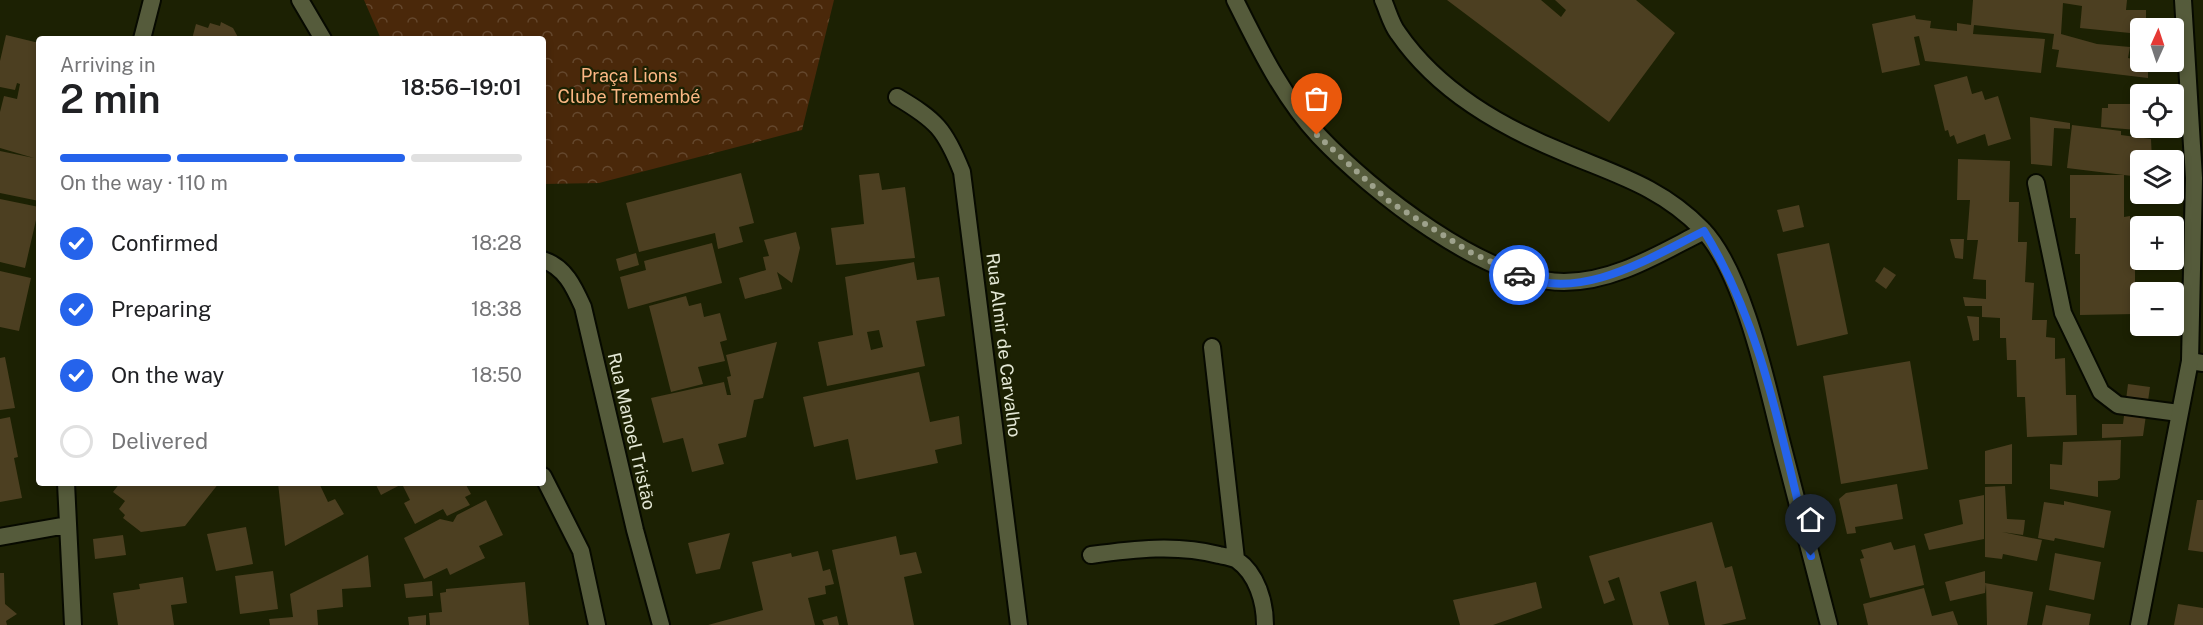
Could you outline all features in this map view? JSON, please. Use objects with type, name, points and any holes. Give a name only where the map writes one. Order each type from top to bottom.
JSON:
[{"type":"street","points":[[143,36],[152,0]]},
{"type":"street","points":[[300,0],[321,36]]},
{"type":"street","points":[[1235,0],[1270,68],[1317,135],[1390,202],[1470,252],[1529,279],[1565,282],[1603,277],[1636,265],[1704,231]]},
{"type":"street","points":[[1383,0],[1397,32],[1435,78],[1495,120],[1563,153],[1637,181],[1678,207],[1704,231],[1736,288],[1758,348],[1829,625]]},
{"type":"street","points":[[2139,625],[2180,413],[2196,362],[2194,178],[2183,0]]},
{"type":"street","name":"Rua Almir de Carvalho","points":[[897,97],[929,116],[949,140],[962,172],[988,368],[1009,560],[1019,625]]},
{"type":"street","points":[[2036,183],[2063,313],[2101,392],[2118,405],[2180,413]]},
{"type":"street","name":"Rua Manoel Tristão","points":[[546,261],[570,280],[583,307],[635,530],[661,625]]},
{"type":"street","points":[[1212,347],[1236,560]]},
{"type":"street","points":[[546,482],[581,551],[597,625]]},
{"type":"street","points":[[66,486],[73,625]]},
{"type":"street","points":[[0,537],[67,525]]},
{"type":"street","points":[[1091,555],[1170,548],[1203,551],[1236,560],[1255,581],[1265,609],[1265,625]]},
{"type":"green space","name":"Praça Lions Clube Tremembé","points":[[364,0],[834,0],[802,130],[599,183],[546,184],[546,36],[380,36]]},
{"type":"building","points":[[1447,0],[1541,0],[1561,17],[1566,10],[1555,0],[1636,0],[1675,33],[1609,122]]},
{"type":"building","points":[[1973,0],[2127,0],[2126,10],[2146,10],[2146,18],[2130,18],[2130,33],[2080,28],[2082,6],[2063,3],[2061,34],[2097,44],[2130,47],[2128,58],[2130,58],[2130,72],[2148,72],[2148,78],[2056,67],[2059,50],[2052,49],[2054,34],[1974,25],[1973,34],[2045,39],[2041,73],[1925,61],[1919,36],[1914,37],[1920,65],[1882,73],[1872,24],[1915,15],[1916,19],[1931,21],[1930,28],[1957,31],[1957,23],[1971,25]]},
{"type":"building","points":[[221,22],[233,28],[237,36],[193,36],[196,24],[208,28],[210,23],[220,26]]},
{"type":"building","points":[[6,35],[36,42],[36,200],[0,193],[0,151],[34,158],[0,148],[0,112],[4,96],[17,99],[20,84],[17,83],[15,90],[0,87],[0,61]]},
{"type":"building","points":[[1967,76],[1972,94],[1982,91],[1985,100],[1998,96],[2011,139],[1988,146],[1985,134],[1957,144],[1954,135],[1950,137],[1948,130],[1945,131],[1934,85]]},
{"type":"building","points":[[2108,104],[2130,104],[2130,129],[2101,127],[2102,108],[2108,108]]},
{"type":"building","points":[[2030,117],[2070,123],[2070,129],[2054,128],[2052,166],[2031,164]]},
{"type":"building","points":[[2072,125],[2121,131],[2121,135],[2130,138],[2151,139],[2152,150],[2130,150],[2130,176],[2067,168]]},
{"type":"building","points":[[1958,159],[2010,161],[2009,202],[2019,202],[2018,242],[2027,242],[2025,282],[2034,283],[2032,320],[2047,320],[2046,337],[2055,338],[2055,359],[2065,358],[2066,395],[2076,395],[2077,435],[2027,437],[2025,397],[2017,397],[2016,360],[2007,360],[2006,338],[2000,338],[2000,318],[1982,317],[1982,306],[1965,306],[1963,297],[1986,299],[1986,280],[1973,279],[1978,240],[1967,240],[1970,200],[1957,200]]},
{"type":"building","points":[[741,173],[754,223],[739,227],[743,242],[718,249],[715,233],[639,252],[626,203]]},
{"type":"building","points":[[879,173],[882,190],[905,187],[915,258],[836,265],[831,228],[864,224],[859,175]]},
{"type":"building","points":[[2070,175],[2124,175],[2124,217],[2130,216],[2130,270],[2135,270],[2135,282],[2130,282],[2130,314],[2080,315],[2080,254],[2075,254],[2076,218],[2070,218]]},
{"type":"building","points":[[0,199],[36,206],[36,220],[25,268],[0,262]]},
{"type":"building","points":[[1799,205],[1804,227],[1783,232],[1777,210]]},
{"type":"building","points":[[796,232],[800,248],[792,283],[777,272],[782,289],[745,299],[739,278],[766,270],[763,257],[769,256],[764,240]]},
{"type":"building","points":[[1950,239],[1964,239],[1963,259],[1955,258]]},
{"type":"building","points":[[712,243],[722,283],[628,309],[620,277],[646,270],[644,261]]},
{"type":"building","points":[[1829,243],[1848,334],[1797,346],[1777,254]]},
{"type":"building","points":[[636,253],[639,265],[619,271],[616,259]]},
{"type":"building","points":[[914,262],[917,280],[939,277],[945,316],[916,321],[925,366],[827,386],[818,342],[853,335],[845,277]],"holes":[[[879,330],[883,347],[871,350],[867,332]]]},
{"type":"building","points":[[1884,267],[1896,275],[1886,289],[1875,281]]},
{"type":"building","points":[[0,271],[31,278],[19,331],[0,327]]},
{"type":"building","points":[[686,296],[689,306],[701,303],[704,317],[720,313],[727,340],[720,342],[725,361],[698,367],[703,384],[671,392],[649,306]]},
{"type":"building","points":[[1967,316],[1979,317],[1979,340],[1973,341]]},
{"type":"building","points":[[777,342],[763,398],[754,400],[746,437],[718,444],[724,464],[692,472],[683,438],[663,443],[651,398],[724,382],[727,395],[731,395],[727,377],[731,376],[726,355]]},
{"type":"building","points":[[5,357],[15,408],[0,410],[0,358]]},
{"type":"building","points":[[1910,361],[1928,469],[1841,484],[1823,376]]},
{"type":"building","points":[[919,372],[930,422],[959,416],[962,444],[935,450],[938,463],[856,480],[848,439],[814,447],[803,397]]},
{"type":"building","points":[[2128,384],[2150,387],[2143,436],[2102,438],[2102,424],[2123,424]]},
{"type":"building","points":[[10,417],[18,457],[14,458],[22,498],[0,502],[0,419]]},
{"type":"building","points":[[2121,440],[2120,478],[2098,481],[2098,497],[2050,489],[2050,464],[2062,465],[2063,442]]},
{"type":"building","points":[[2012,444],[2012,484],[1985,484],[1985,451]]},
{"type":"building","points":[[1897,484],[1903,519],[1855,527],[1856,533],[1847,534],[1839,499],[1846,493]]},
{"type":"building","points":[[118,486],[217,486],[185,526],[141,532],[123,518],[125,515],[119,509],[125,501],[113,492]]},
{"type":"building","points":[[278,486],[320,486],[328,502],[335,499],[344,514],[285,546]]},
{"type":"building","points":[[376,486],[398,486],[381,495]]},
{"type":"building","points":[[403,486],[467,486],[471,494],[465,497],[470,505],[447,516],[443,509],[415,524],[404,503],[410,500]]},
{"type":"building","points":[[2005,486],[2007,519],[2025,520],[2023,535],[2002,532],[2042,540],[2037,561],[2003,554],[2002,559],[1985,557],[1985,487]]},
{"type":"building","points":[[1984,495],[1984,539],[1929,550],[1924,534],[1963,524],[1959,500]]},
{"type":"building","points":[[486,500],[503,535],[479,546],[485,558],[450,575],[447,568],[424,579],[404,538],[440,519],[453,522],[457,515]]},
{"type":"building","points":[[2197,500],[2203,500],[2203,552],[2188,550]]},
{"type":"building","points":[[2064,501],[2111,511],[2104,548],[2055,538],[2054,541],[2038,538],[2044,502],[2064,505]]},
{"type":"building","points":[[1712,522],[1725,568],[1732,566],[1746,619],[1721,625],[1705,625],[1696,581],[1660,592],[1669,625],[1633,625],[1619,577],[1608,581],[1615,600],[1604,604],[1589,556]]},
{"type":"building","points":[[246,527],[253,564],[216,571],[207,534]]},
{"type":"building","points":[[730,533],[720,569],[696,574],[688,543]]},
{"type":"building","points":[[123,535],[126,555],[95,559],[93,539]]},
{"type":"building","points":[[896,536],[900,555],[916,552],[922,573],[904,577],[914,625],[848,625],[832,550]]},
{"type":"building","points":[[1891,542],[1894,550],[1915,545],[1924,585],[1870,598],[1860,559],[1864,558],[1861,550]]},
{"type":"building","points":[[818,551],[823,571],[830,569],[834,584],[825,586],[826,594],[808,598],[815,625],[708,625],[763,610],[752,562],[791,553],[792,557]]},
{"type":"building","points":[[2055,553],[2101,562],[2094,600],[2049,590]]},
{"type":"building","points":[[368,555],[371,587],[342,589],[343,607],[317,610],[318,625],[270,625],[269,619],[293,617],[290,594]]},
{"type":"building","points":[[273,571],[278,609],[240,614],[235,576]]},
{"type":"building","points":[[1985,571],[1985,593],[1950,601],[1945,582]]},
{"type":"building","points":[[0,573],[4,573],[5,604],[17,614],[6,621],[7,625],[0,625]]},
{"type":"building","points":[[183,577],[187,603],[171,605],[174,625],[118,625],[113,593],[140,589],[139,584]]},
{"type":"building","points":[[432,581],[433,596],[406,598],[404,584]]},
{"type":"building","points":[[525,582],[529,625],[430,625],[429,613],[442,612],[440,593],[446,592],[446,589]]},
{"type":"building","points":[[1536,582],[1542,608],[1493,625],[1460,625],[1453,600]]},
{"type":"building","points":[[1986,583],[2033,592],[2027,625],[1987,625]]},
{"type":"building","points":[[1924,588],[1932,616],[1953,611],[1958,625],[1868,625],[1863,604]]},
{"type":"building","points":[[2178,604],[2203,608],[2203,625],[2174,625]]},
{"type":"building","points":[[2046,605],[2091,614],[2089,625],[2042,625]]},
{"type":"building","points":[[426,615],[426,625],[409,625],[408,617]]},
{"type":"building","points":[[837,616],[839,625],[824,625],[822,620]]},
{"type":"way so far","points":[[1317,135],[1390,202],[1470,252],[1519,275]]},
{"type":"route","points":[[1519,275],[1529,279],[1565,282],[1603,277],[1636,265],[1704,231],[1736,288],[1758,348],[1811,556]]}]
